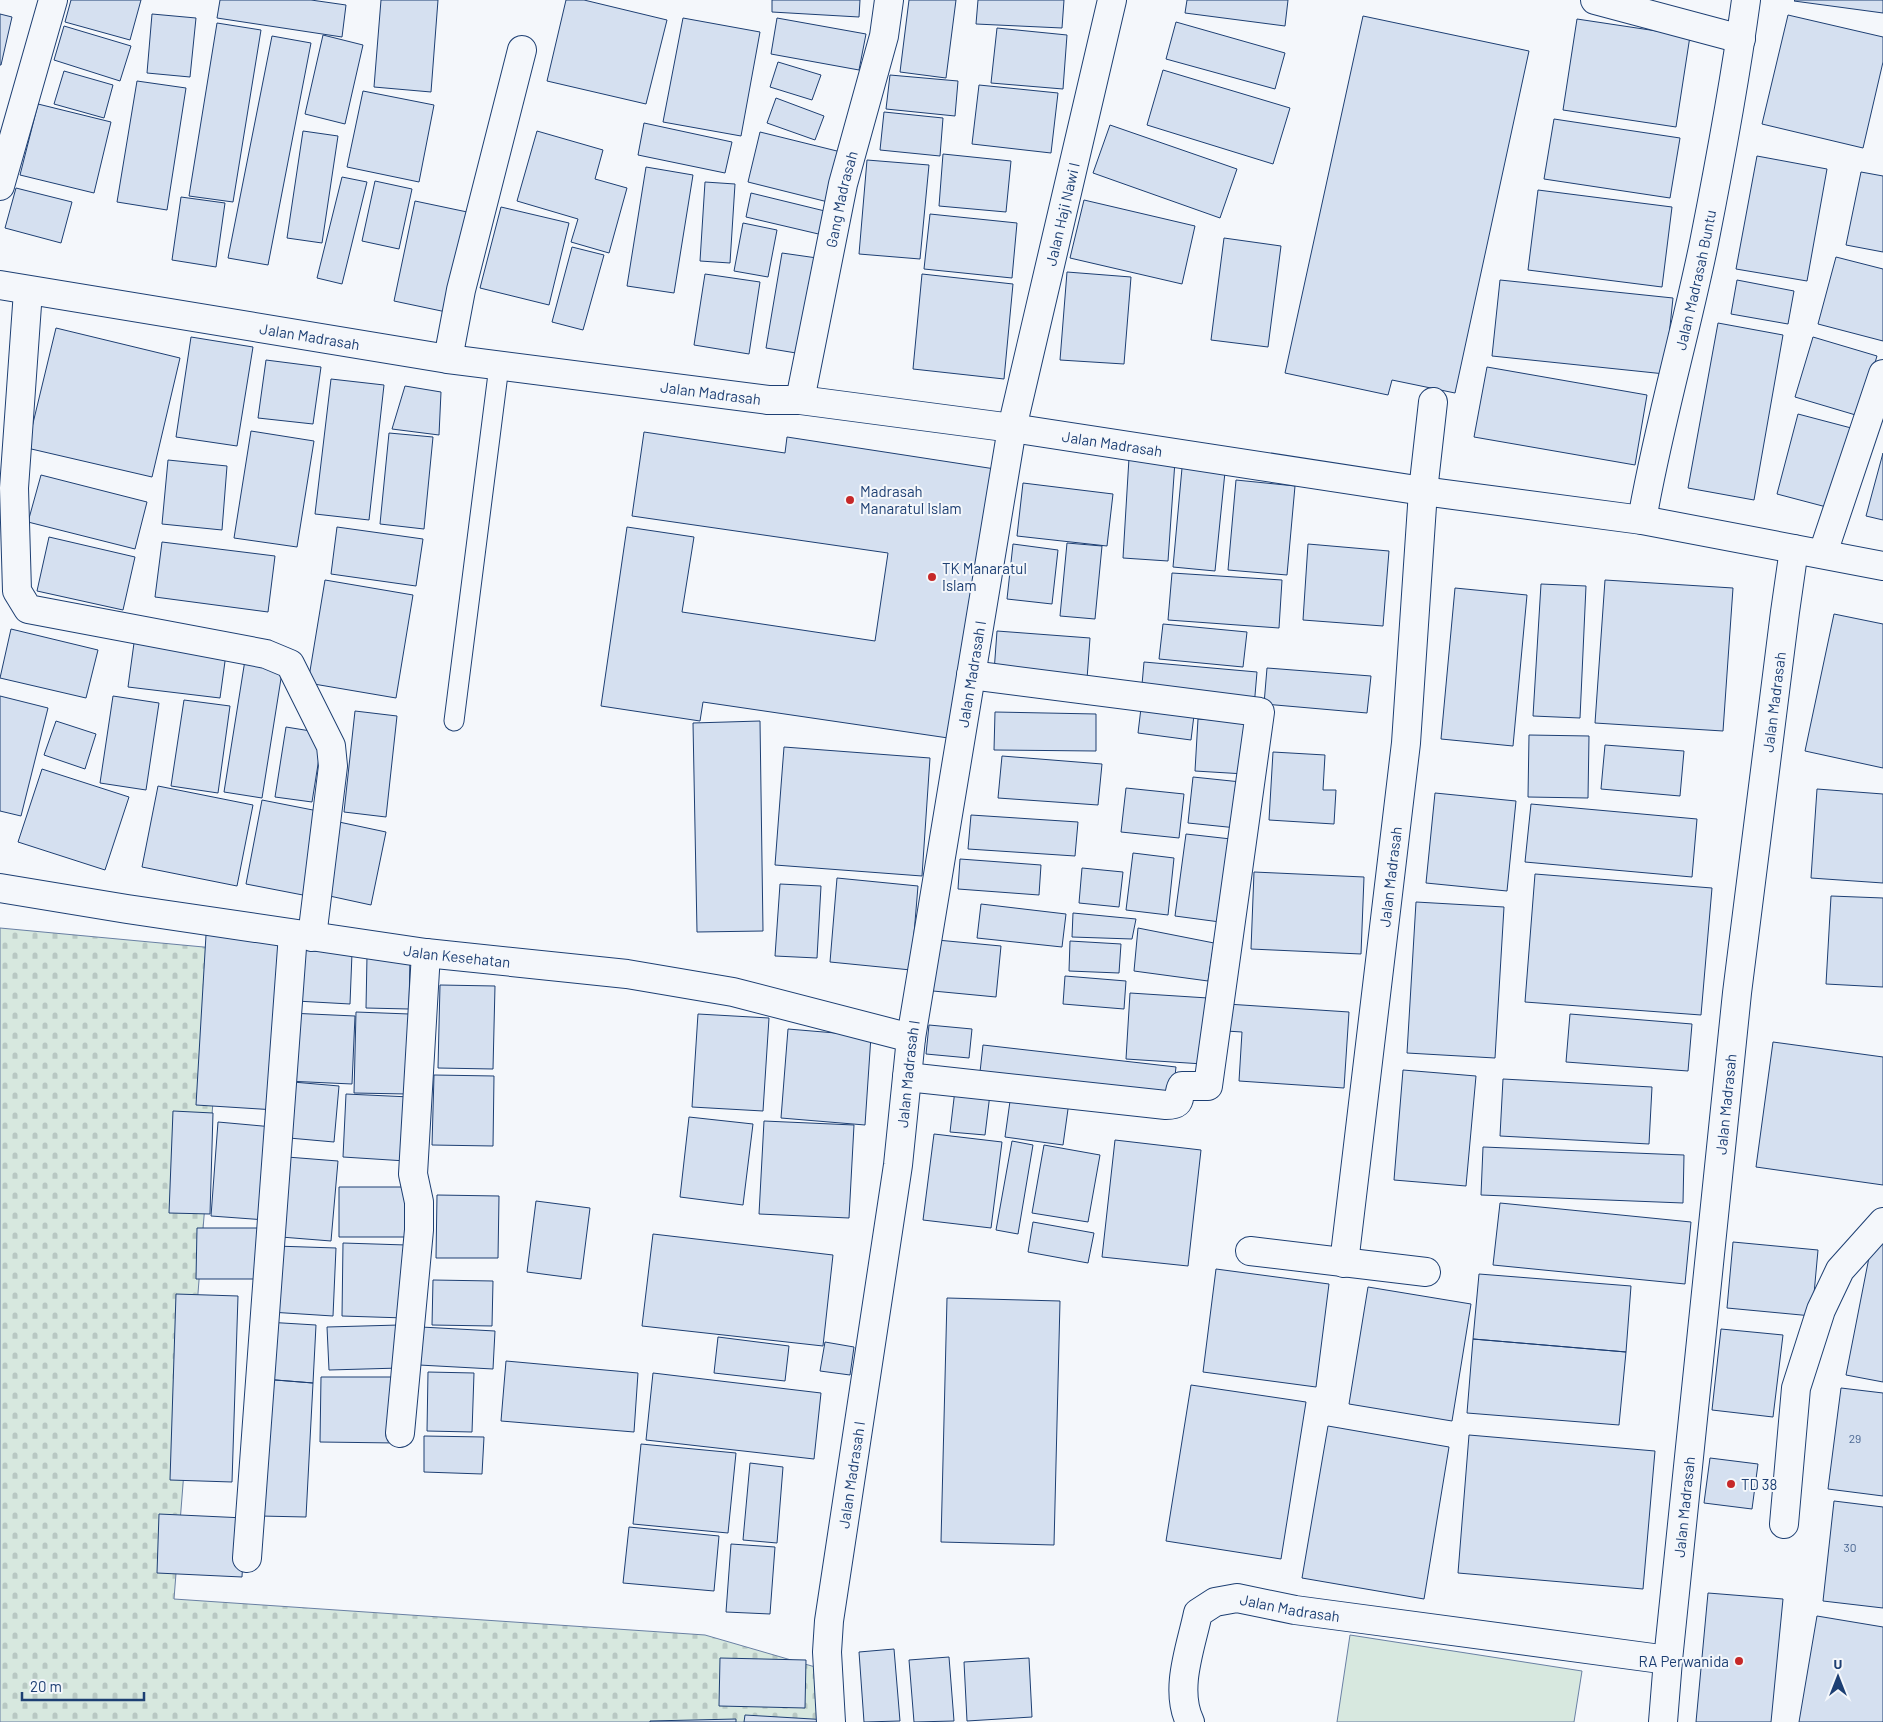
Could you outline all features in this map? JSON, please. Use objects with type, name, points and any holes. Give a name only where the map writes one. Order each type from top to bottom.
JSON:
[{"type":"street","points":[[0,186],[53,0]]},
{"type":"street","name":"Gang Madrasah","points":[[800,400],[843,184],[884,36],[889,0]]},
{"type":"street","name":"Jalan Haji Nawi I","points":[[1012,428],[1112,0]]},
{"type":"street","points":[[1595,0],[1741,39]]},
{"type":"street","name":"Jalan Madrasah Buntu","points":[[1642,520],[1649,477],[1704,243],[1741,39],[1746,0]]},
{"type":"street","points":[[448,359],[461,290],[522,50]]},
{"type":"street","name":"Jalan Madrasah","points":[[0,285],[448,359],[768,400],[800,400],[1012,428],[1423,491],[1642,520],[1824,553],[1883,566]]},
{"type":"street","points":[[28,290],[14,488],[17,590],[28,610],[266,654],[290,664],[331,746],[333,766],[303,936],[247,1558]]},
{"type":"street","points":[[1824,553],[1883,374]]},
{"type":"street","points":[[1423,491],[1433,402]]},
{"type":"street","name":"Jalan Madrasah I","points":[[831,1722],[827,1652],[829,1621],[898,1165],[911,1038],[1012,428]]},
{"type":"street","name":"Jalan Madrasah","points":[[1344,1263],[1406,743],[1423,491]]},
{"type":"street","name":"Jalan Madrasah","points":[[1663,1722],[1737,993],[1794,548]]},
{"type":"street","points":[[907,1077],[1166,1105],[1178,1102],[1182,1086],[1208,1086],[1260,712],[971,675]]},
{"type":"street","name":"Jalan Kesehatan","points":[[0,888],[127,910],[426,954],[628,974],[732,992],[911,1038]]},
{"type":"street","points":[[400,1433],[419,1230],[419,1202],[413,1174],[426,954]]},
{"type":"street","points":[[1784,1524],[1796,1388],[1815,1328],[1821,1310],[1840,1270],[1883,1222]]},
{"type":"street","points":[[1250,1251],[1426,1272]]},
{"type":"street","name":"Jalan Madrasah","points":[[1182,1720],[1182,1689],[1198,1613],[1215,1602],[1237,1598],[1295,1610],[1668,1660]]},
{"type":"lane","points":[[454,721],[499,366]]},
{"type":"green space","points":[[0,928],[225,949],[174,1599],[705,1635],[829,1671],[835,1722],[0,1722]]},
{"type":"green space","points":[[1350,1635],[1582,1671],[1574,1722],[1337,1722]]},
{"type":"building","points":[[71,0],[141,0],[130,40],[65,22]]},
{"type":"building","points":[[220,0],[311,0],[346,5],[342,37],[217,18]]},
{"type":"building","points":[[381,0],[438,0],[431,92],[374,87]]},
{"type":"building","points":[[566,0],[584,0],[667,20],[646,104],[547,81]]},
{"type":"building","points":[[772,0],[860,0],[859,17],[772,12]]},
{"type":"building","points":[[909,0],[956,0],[946,78],[900,72]]},
{"type":"building","points":[[978,0],[1064,0],[1062,28],[976,24]]},
{"type":"building","points":[[1187,0],[1288,0],[1285,26],[1185,13]]},
{"type":"building","points":[[1883,0],[1883,13],[1794,1]]},
{"type":"building","points":[[0,14],[12,17],[1,65],[0,65]]},
{"type":"building","points":[[152,14],[196,18],[190,77],[147,73]]},
{"type":"building","points":[[1788,15],[1883,37],[1883,62],[1863,148],[1762,124]]},
{"type":"building","points":[[1363,16],[1529,51],[1455,393],[1392,380],[1388,395],[1285,373]]},
{"type":"building","points":[[683,18],[760,32],[741,136],[663,122]]},
{"type":"building","points":[[777,18],[866,34],[859,70],[771,54]]},
{"type":"building","points":[[1577,19],[1690,36],[1676,127],[1563,110]]},
{"type":"building","points":[[1176,22],[1285,53],[1275,89],[1166,59]]},
{"type":"building","points":[[217,23],[261,30],[233,202],[189,196]]},
{"type":"building","points":[[64,26],[131,46],[120,81],[54,60]]},
{"type":"building","points":[[997,28],[1067,35],[1063,89],[991,83]]},
{"type":"building","points":[[323,35],[363,45],[345,124],[305,114]]},
{"type":"building","points":[[272,36],[311,43],[268,265],[228,258]]},
{"type":"building","points":[[778,62],[821,75],[812,100],[770,87]]},
{"type":"building","points":[[1163,70],[1290,108],[1273,164],[1147,125]]},
{"type":"building","points":[[64,71],[113,85],[104,118],[54,104]]},
{"type":"building","points":[[890,75],[958,81],[955,116],[886,109]]},
{"type":"building","points":[[137,81],[186,88],[167,210],[117,202]]},
{"type":"building","points":[[979,85],[1058,93],[1051,153],[972,144]]},
{"type":"building","points":[[363,91],[434,105],[419,182],[347,167]]},
{"type":"building","points":[[776,98],[824,116],[815,140],[767,123]]},
{"type":"building","points":[[38,104],[111,122],[94,193],[20,175]]},
{"type":"building","points":[[884,112],[943,118],[940,156],[880,150]]},
{"type":"building","points":[[1554,119],[1680,138],[1670,198],[1544,179]]},
{"type":"building","points":[[644,123],[732,142],[725,173],[638,155]]},
{"type":"building","points":[[1110,125],[1237,169],[1220,218],[1093,173]]},
{"type":"building","points":[[303,131],[338,136],[322,243],[287,238]]},
{"type":"building","points":[[537,131],[603,150],[595,179],[627,188],[609,253],[571,242],[578,219],[517,201]]},
{"type":"building","points":[[760,132],[841,152],[828,202],[748,182]]},
{"type":"building","points":[[943,154],[1011,161],[1006,212],[939,206]]},
{"type":"building","points":[[1757,156],[1827,169],[1807,281],[1736,269]]},
{"type":"building","points":[[867,160],[929,165],[920,259],[859,254]]},
{"type":"building","points":[[646,167],[693,175],[674,293],[627,286]]},
{"type":"building","points":[[1861,172],[1883,176],[1883,252],[1846,245]]},
{"type":"building","points":[[342,177],[367,182],[342,284],[317,278]]},
{"type":"building","points":[[375,181],[412,189],[399,249],[362,241]]},
{"type":"building","points":[[705,182],[735,184],[730,263],[700,261]]},
{"type":"building","points":[[16,188],[72,202],[61,243],[5,228]]},
{"type":"building","points":[[1538,190],[1672,207],[1662,287],[1528,270]]},
{"type":"building","points":[[751,193],[833,213],[827,236],[746,217]]},
{"type":"building","points":[[181,197],[225,203],[216,267],[172,260]]},
{"type":"building","points":[[1084,200],[1195,226],[1182,284],[1070,258]]},
{"type":"building","points":[[415,201],[472,213],[451,313],[394,301]]},
{"type":"building","points":[[501,207],[569,223],[549,305],[480,288]]},
{"type":"building","points":[[930,214],[1017,223],[1012,278],[924,269]]},
{"type":"building","points":[[743,223],[777,230],[768,277],[734,271]]},
{"type":"building","points":[[1224,238],[1281,246],[1268,347],[1211,340]]},
{"type":"building","points":[[572,247],[604,255],[583,330],[552,322]]},
{"type":"building","points":[[782,253],[824,259],[808,355],[766,348]]},
{"type":"building","points":[[1836,257],[1883,269],[1883,341],[1818,324]]},
{"type":"building","points":[[1067,272],[1131,277],[1124,364],[1060,360]]},
{"type":"building","points":[[705,274],[760,282],[749,354],[694,345]]},
{"type":"building","points":[[922,274],[1013,284],[1004,379],[913,369]]},
{"type":"building","points":[[1500,280],[1673,298],[1665,374],[1492,356]]},
{"type":"building","points":[[1737,280],[1794,291],[1788,324],[1731,314]]},
{"type":"building","points":[[1718,323],[1783,335],[1754,500],[1688,488]]},
{"type":"building","points":[[56,328],[180,358],[152,477],[27,448]]},
{"type":"building","points":[[191,337],[253,347],[237,446],[176,437]]},
{"type":"building","points":[[1813,337],[1877,356],[1859,416],[1795,397]]},
{"type":"building","points":[[266,360],[321,367],[313,424],[258,418]]},
{"type":"building","points":[[1487,367],[1647,395],[1635,465],[1474,437]]},
{"type":"building","points":[[331,379],[384,385],[369,520],[315,514]]},
{"type":"building","points":[[405,386],[441,392],[439,435],[392,429]]},
{"type":"building","points":[[1798,414],[1855,429],[1834,509],[1777,494]]},
{"type":"building","points":[[251,431],[314,441],[297,547],[234,538]]},
{"type":"building","name":"TK Manaratul Islam","points":[[644,432],[785,453],[787,437],[995,469],[955,739],[703,702],[700,721],[601,706],[627,527],[694,537],[682,612],[875,641],[888,553],[632,516]]},
{"type":"building","points":[[389,433],[433,437],[424,529],[380,524]]},
{"type":"building","points":[[1883,453],[1883,520],[1866,516]]},
{"type":"building","points":[[1129,458],[1175,461],[1168,561],[1123,558]]},
{"type":"building","points":[[168,460],[227,466],[222,530],[162,524]]},
{"type":"building","points":[[1182,468],[1225,472],[1215,571],[1173,567]]},
{"type":"building","points":[[41,475],[147,502],[135,549],[28,522]]},
{"type":"building","points":[[1236,480],[1295,486],[1287,575],[1228,570]]},
{"type":"building","points":[[1023,483],[1113,494],[1107,546],[1017,536]]},
{"type":"building","points":[[337,527],[423,539],[416,586],[331,574]]},
{"type":"building","points":[[49,537],[135,557],[123,610],[37,591]]},
{"type":"building","points":[[162,542],[275,556],[268,612],[155,597]]},
{"type":"building","points":[[1067,543],[1102,546],[1095,619],[1060,616]]},
{"type":"building","points":[[1013,544],[1058,550],[1052,604],[1007,599]]},
{"type":"building","points":[[1308,544],[1389,551],[1383,626],[1303,620]]},
{"type":"building","points":[[1172,573],[1282,580],[1279,628],[1168,620]]},
{"type":"building","points":[[325,580],[413,595],[396,698],[308,683]]},
{"type":"building","points":[[1605,580],[1733,588],[1723,731],[1595,723]]},
{"type":"building","points":[[1541,584],[1586,586],[1580,718],[1533,716]]},
{"type":"building","points":[[1455,588],[1527,595],[1513,746],[1441,739]]},
{"type":"building","points":[[1834,614],[1883,624],[1883,768],[1805,751]]},
{"type":"building","points":[[1163,624],[1247,632],[1243,667],[1159,659]]},
{"type":"building","points":[[11,629],[98,650],[86,698],[0,678]]},
{"type":"building","points":[[997,631],[1090,638],[1087,679],[994,672]]},
{"type":"building","points":[[134,643],[226,654],[220,698],[128,687]]},
{"type":"building","points":[[245,660],[283,666],[262,798],[224,792]]},
{"type":"building","points":[[1144,662],[1257,672],[1254,707],[1141,696]]},
{"type":"building","points":[[1267,668],[1371,676],[1367,713],[1264,704]]},
{"type":"building","points":[[0,696],[48,708],[21,816],[0,811]]},
{"type":"building","points":[[113,696],[159,703],[146,790],[100,783]]},
{"type":"building","points":[[184,700],[230,706],[218,793],[171,786]]},
{"type":"building","points":[[1141,708],[1194,715],[1191,740],[1138,733]]},
{"type":"building","points":[[355,711],[397,716],[386,817],[344,812]]},
{"type":"building","points":[[995,712],[1096,714],[1096,751],[994,750]]},
{"type":"building","points":[[1198,719],[1248,722],[1245,774],[1195,771]]},
{"type":"building","points":[[56,721],[96,734],[85,769],[44,755]]},
{"type":"building","points":[[760,721],[763,931],[697,932],[693,723]]},
{"type":"building","points":[[286,727],[323,733],[312,802],[275,797]]},
{"type":"building","points":[[1529,735],[1589,736],[1588,798],[1528,797]]},
{"type":"building","points":[[1605,745],[1684,751],[1680,796],[1601,789]]},
{"type":"building","points":[[784,747],[930,758],[922,876],[775,865]]},
{"type":"building","points":[[1273,752],[1325,755],[1323,790],[1336,790],[1334,824],[1269,820]]},
{"type":"building","points":[[1002,756],[1102,764],[1098,805],[998,798]]},
{"type":"building","points":[[42,769],[129,797],[105,870],[18,842]]},
{"type":"building","points":[[1193,777],[1241,782],[1237,828],[1188,823]]},
{"type":"building","points":[[158,786],[253,805],[237,886],[142,867]]},
{"type":"building","points":[[1126,788],[1184,794],[1179,838],[1121,832]]},
{"type":"building","points":[[1817,789],[1883,794],[1883,883],[1811,878]]},
{"type":"building","points":[[1435,793],[1516,801],[1507,891],[1426,883]]},
{"type":"building","points":[[262,800],[323,812],[308,896],[246,884]]},
{"type":"building","points":[[1531,804],[1697,819],[1692,877],[1525,862]]},
{"type":"building","points":[[971,815],[1078,822],[1075,856],[968,849]]},
{"type":"building","points":[[339,822],[386,832],[371,905],[325,895]]},
{"type":"building","points":[[1186,834],[1231,839],[1220,922],[1175,916]]},
{"type":"building","points":[[1133,853],[1174,858],[1168,915],[1126,910]]},
{"type":"building","points":[[960,859],[1041,865],[1039,895],[958,889]]},
{"type":"building","points":[[1082,868],[1123,872],[1119,907],[1079,903]]},
{"type":"building","points":[[1254,872],[1364,877],[1361,954],[1251,949]]},
{"type":"building","points":[[1535,874],[1712,888],[1701,1015],[1525,1002]]},
{"type":"building","points":[[837,878],[918,886],[911,970],[830,962]]},
{"type":"building","points":[[780,884],[821,886],[817,958],[775,956]]},
{"type":"building","points":[[1831,896],[1883,898],[1883,987],[1826,984]]},
{"type":"building","points":[[1416,902],[1504,907],[1495,1058],[1407,1053]]},
{"type":"building","points":[[981,904],[1066,914],[1062,947],[977,938]]},
{"type":"building","points":[[1073,913],[1136,919],[1132,939],[1072,937]]},
{"type":"building","points":[[1138,928],[1214,943],[1208,981],[1134,971]]},
{"type":"building","points":[[206,935],[286,940],[276,1110],[196,1105]]},
{"type":"building","points":[[937,940],[1001,946],[996,997],[933,991]]},
{"type":"building","points":[[1070,941],[1121,944],[1119,973],[1069,971]]},
{"type":"building","points":[[298,950],[352,953],[350,1004],[296,1001]]},
{"type":"building","points":[[367,956],[410,956],[409,1009],[366,1008]]},
{"type":"building","points":[[1065,976],[1126,981],[1124,1009],[1063,1004]]},
{"type":"building","points":[[440,985],[495,986],[493,1069],[438,1068]]},
{"type":"building","points":[[1130,993],[1208,998],[1203,1064],[1126,1059]]},
{"type":"building","points":[[1227,1004],[1349,1012],[1344,1088],[1239,1081],[1242,1032],[1226,1031]]},
{"type":"building","points":[[356,1012],[409,1014],[407,1094],[354,1093]]},
{"type":"building","points":[[289,1013],[355,1016],[352,1084],[286,1081]]},
{"type":"building","points":[[698,1014],[769,1018],[763,1111],[692,1107]]},
{"type":"building","points":[[1570,1014],[1692,1024],[1688,1071],[1566,1062]]},
{"type":"building","points":[[929,1025],[972,1029],[969,1058],[926,1054]]},
{"type":"building","points":[[788,1029],[871,1036],[865,1125],[781,1118]]},
{"type":"building","points":[[1773,1042],[1883,1057],[1883,1185],[1756,1167]]},
{"type":"building","points":[[983,1045],[1176,1067],[1172,1103],[979,1081]]},
{"type":"building","points":[[1403,1070],[1476,1076],[1466,1186],[1394,1180]]},
{"type":"building","points":[[434,1075],[494,1076],[493,1146],[432,1145]]},
{"type":"building","points":[[1503,1079],[1652,1087],[1649,1144],[1500,1136]]},
{"type":"building","points":[[293,1082],[339,1086],[334,1142],[289,1138]]},
{"type":"building","points":[[955,1090],[990,1094],[985,1135],[950,1132]]},
{"type":"building","points":[[346,1094],[410,1097],[406,1161],[343,1157]]},
{"type":"building","points":[[1011,1094],[1069,1102],[1063,1145],[1005,1137]]},
{"type":"building","points":[[173,1111],[213,1113],[210,1214],[169,1213]]},
{"type":"building","points":[[689,1117],[753,1124],[743,1205],[680,1197]]},
{"type":"building","points":[[764,1121],[854,1125],[849,1218],[759,1214]]},
{"type":"building","points":[[218,1122],[273,1127],[266,1220],[211,1216]]},
{"type":"building","points":[[934,1134],[1002,1142],[991,1228],[923,1220]]},
{"type":"building","points":[[1115,1140],[1201,1150],[1188,1266],[1102,1257]]},
{"type":"building","points":[[1012,1141],[1033,1145],[1018,1234],[996,1230]]},
{"type":"building","points":[[1044,1145],[1100,1155],[1088,1222],[1032,1213]]},
{"type":"building","points":[[1483,1147],[1684,1155],[1683,1203],[1481,1195]]},
{"type":"building","points":[[287,1157],[338,1161],[331,1241],[281,1237]]},
{"type":"building","points":[[339,1187],[413,1187],[413,1237],[339,1237]]},
{"type":"building","points":[[437,1195],[499,1196],[498,1258],[436,1258]]},
{"type":"building","points":[[536,1201],[590,1208],[581,1279],[527,1272]]},
{"type":"building","points":[[1500,1203],[1691,1222],[1685,1284],[1493,1265]]},
{"type":"building","points":[[1033,1222],[1094,1233],[1088,1263],[1028,1252]]},
{"type":"building","points":[[197,1228],[264,1228],[264,1279],[196,1279]]},
{"type":"building","points":[[653,1234],[833,1255],[823,1346],[642,1326]]},
{"type":"building","points":[[1873,1237],[1883,1239],[1883,1382],[1846,1375]]},
{"type":"building","points":[[1733,1242],[1818,1250],[1812,1316],[1727,1308]]},
{"type":"building","points":[[343,1243],[406,1245],[405,1318],[342,1316]]},
{"type":"building","points":[[275,1246],[336,1248],[333,1316],[270,1312]]},
{"type":"building","points":[[1216,1269],[1329,1284],[1316,1387],[1203,1372]]},
{"type":"building","points":[[1479,1274],[1631,1286],[1626,1352],[1473,1339]]},
{"type":"building","points":[[433,1280],[493,1281],[492,1326],[432,1325]]},
{"type":"building","points":[[1368,1287],[1471,1304],[1452,1421],[1349,1404]]},
{"type":"building","points":[[176,1294],[238,1296],[232,1482],[170,1480]]},
{"type":"building","points":[[947,1298],[1060,1301],[1054,1545],[941,1542]]},
{"type":"building","points":[[266,1322],[316,1325],[313,1383],[263,1379]]},
{"type":"building","points":[[399,1325],[400,1368],[329,1370],[327,1327]]},
{"type":"building","points":[[421,1327],[495,1331],[493,1369],[419,1365]]},
{"type":"building","points":[[1721,1329],[1783,1335],[1773,1417],[1712,1410]]},
{"type":"building","points":[[718,1337],[789,1346],[785,1381],[714,1373]]},
{"type":"building","points":[[1473,1339],[1626,1352],[1619,1425],[1467,1413]]},
{"type":"building","points":[[825,1342],[854,1347],[850,1375],[820,1371]]},
{"type":"building","points":[[506,1361],[638,1373],[634,1432],[501,1421]]},
{"type":"building","points":[[428,1372],[474,1373],[472,1432],[427,1431]]},
{"type":"building","points":[[653,1373],[821,1393],[814,1459],[646,1440]]},
{"type":"building","points":[[321,1377],[397,1377],[396,1443],[320,1442]]},
{"type":"building","points":[[263,1379],[313,1383],[306,1517],[260,1516]]},
{"type":"building","points":[[1191,1385],[1306,1402],[1281,1559],[1166,1541]]},
{"type":"building","points":[[1841,1388],[1883,1393],[1883,1496],[1828,1489]]},
{"type":"building","points":[[1328,1426],[1449,1447],[1424,1599],[1302,1578]]},
{"type":"building","points":[[1469,1435],[1655,1451],[1643,1589],[1458,1573]]},
{"type":"building","points":[[424,1436],[484,1437],[482,1474],[424,1472]]},
{"type":"building","points":[[641,1444],[736,1453],[728,1533],[633,1524]]},
{"type":"building","name":"TD 38","points":[[1710,1458],[1758,1464],[1752,1509],[1704,1503]]},
{"type":"building","points":[[750,1463],[783,1467],[777,1543],[743,1540]]},
{"type":"building","points":[[1834,1501],[1883,1507],[1883,1608],[1823,1601]]},
{"type":"building","points":[[159,1514],[245,1518],[242,1577],[157,1573]]},
{"type":"building","points":[[629,1527],[719,1536],[714,1591],[623,1583]]},
{"type":"building","points":[[731,1544],[775,1547],[770,1614],[726,1612]]},
{"type":"building","name":"RA Perwanida","points":[[1708,1593],[1783,1599],[1771,1722],[1696,1722]]},
{"type":"building","points":[[1817,1616],[1883,1627],[1883,1722],[1799,1722]]},
{"type":"building","points":[[894,1649],[900,1721],[864,1722],[859,1652]]},
{"type":"building","points":[[949,1657],[954,1721],[914,1722],[909,1660]]},
{"type":"building","points":[[720,1658],[806,1660],[805,1708],[719,1706]]},
{"type":"building","points":[[1029,1658],[1032,1717],[967,1721],[964,1662]]},
{"type":"building","points":[[745,1715],[829,1720],[829,1722],[744,1722]]},
{"type":"building","points":[[736,1719],[736,1722],[650,1722],[650,1721]]},
{"type":"place","name":"Madrasah Manaratul Islam","points":[[850,500]]},
{"type":"place","name":"TK Manaratul Islam","points":[[932,577]]},
{"type":"place","name":"TD 38","points":[[1731,1484]]},
{"type":"place","name":"RA Perwanida","points":[[1739,1661]]}]
